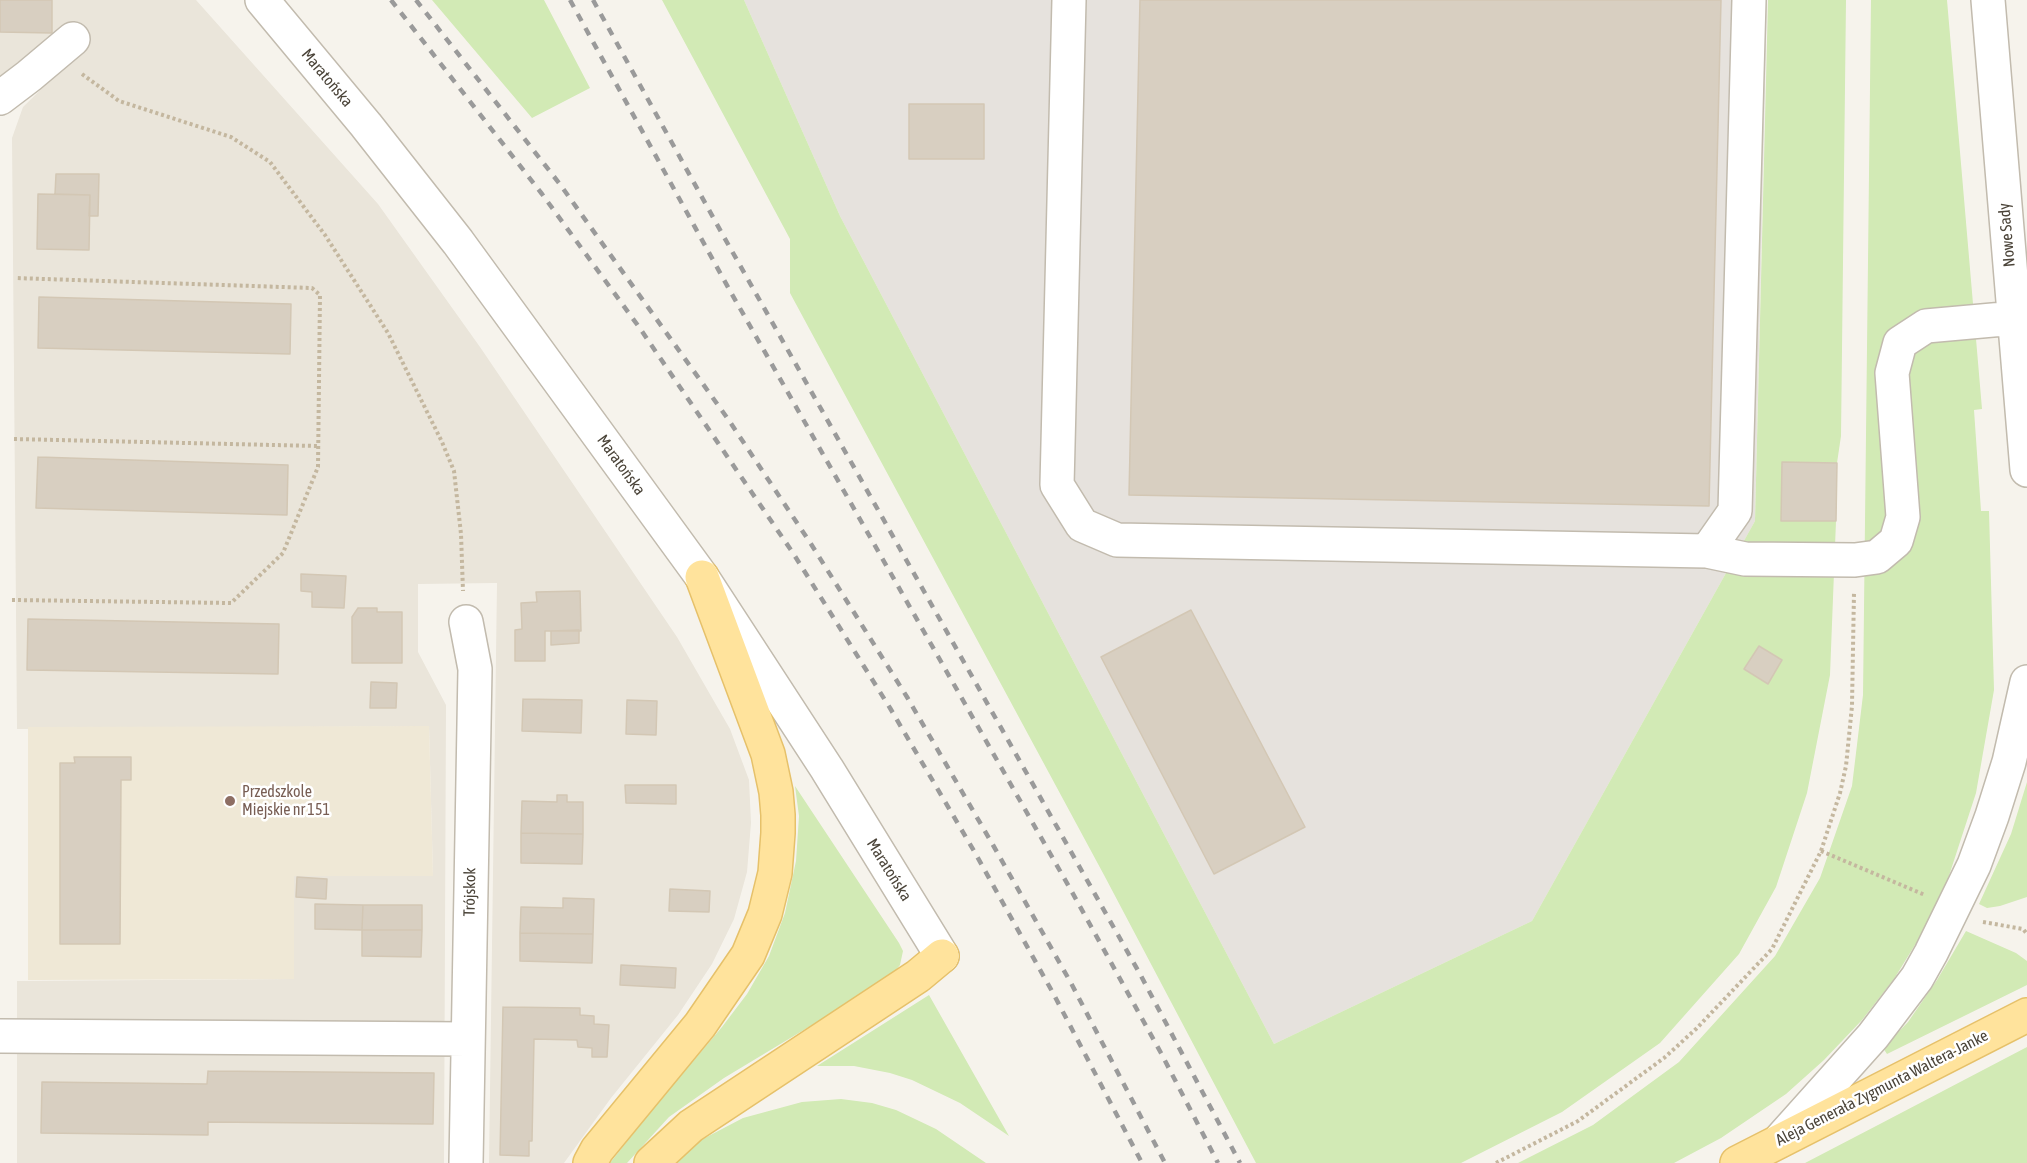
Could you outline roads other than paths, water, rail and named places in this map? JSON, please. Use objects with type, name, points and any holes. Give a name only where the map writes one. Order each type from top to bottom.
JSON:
[{"type":"main road","points":[[590,1163],[597,1150],[700,1025],[748,955],[765,914],[775,873],[778,833],[777,803],[768,754],[702,577]]},
{"type":"main road","points":[[651,1163],[690,1126],[918,976],[942,956]]},
{"type":"main road","name":"Aleja Generała Zygmunta Waltera-Janke","points":[[1737,1163],[2027,1015]]},
{"type":"street","name":"Maratońska","points":[[262,0],[366,125],[458,242],[702,577],[827,769],[942,956]]},
{"type":"street","points":[[1069,0],[1057,485],[1082,525],[1117,540],[1707,551],[1745,559],[1855,560],[1877,557],[1896,541],[1903,517],[1892,373],[1900,343],[1926,326],[2015,318]]},
{"type":"street","points":[[1707,551],[1735,511],[1749,0]]},
{"type":"street","name":"Nowe Sady","points":[[1998,1],[2015,181],[2015,318],[2027,470]]},
{"type":"street","points":[[0,98],[64,46]]},
{"type":"street","name":"Trójskok","points":[[466,622],[475,669],[466,1163]]},
{"type":"street","points":[[1779,1140],[1873,1036],[1917,978],[1931,953],[1974,865],[1992,816],[2009,762],[2027,682]]},
{"type":"street","points":[[0,1036],[468,1039]]},
{"type":"railway","points":[[391,0],[542,194],[639,327],[793,553],[890,708],[974,851],[1053,993],[1142,1163]]},
{"type":"railway","points":[[416,0],[559,183],[728,419],[811,544],[907,697],[993,845],[1071,983],[1165,1163]]},
{"type":"railway","points":[[570,0],[729,289],[1072,892],[1161,1053],[1218,1163]]},
{"type":"railway","points":[[593,0],[724,237],[1140,974],[1240,1163]]},
{"type":"place","name":"Przedszkole Miejskie nr 151","points":[[230,801]]}]
